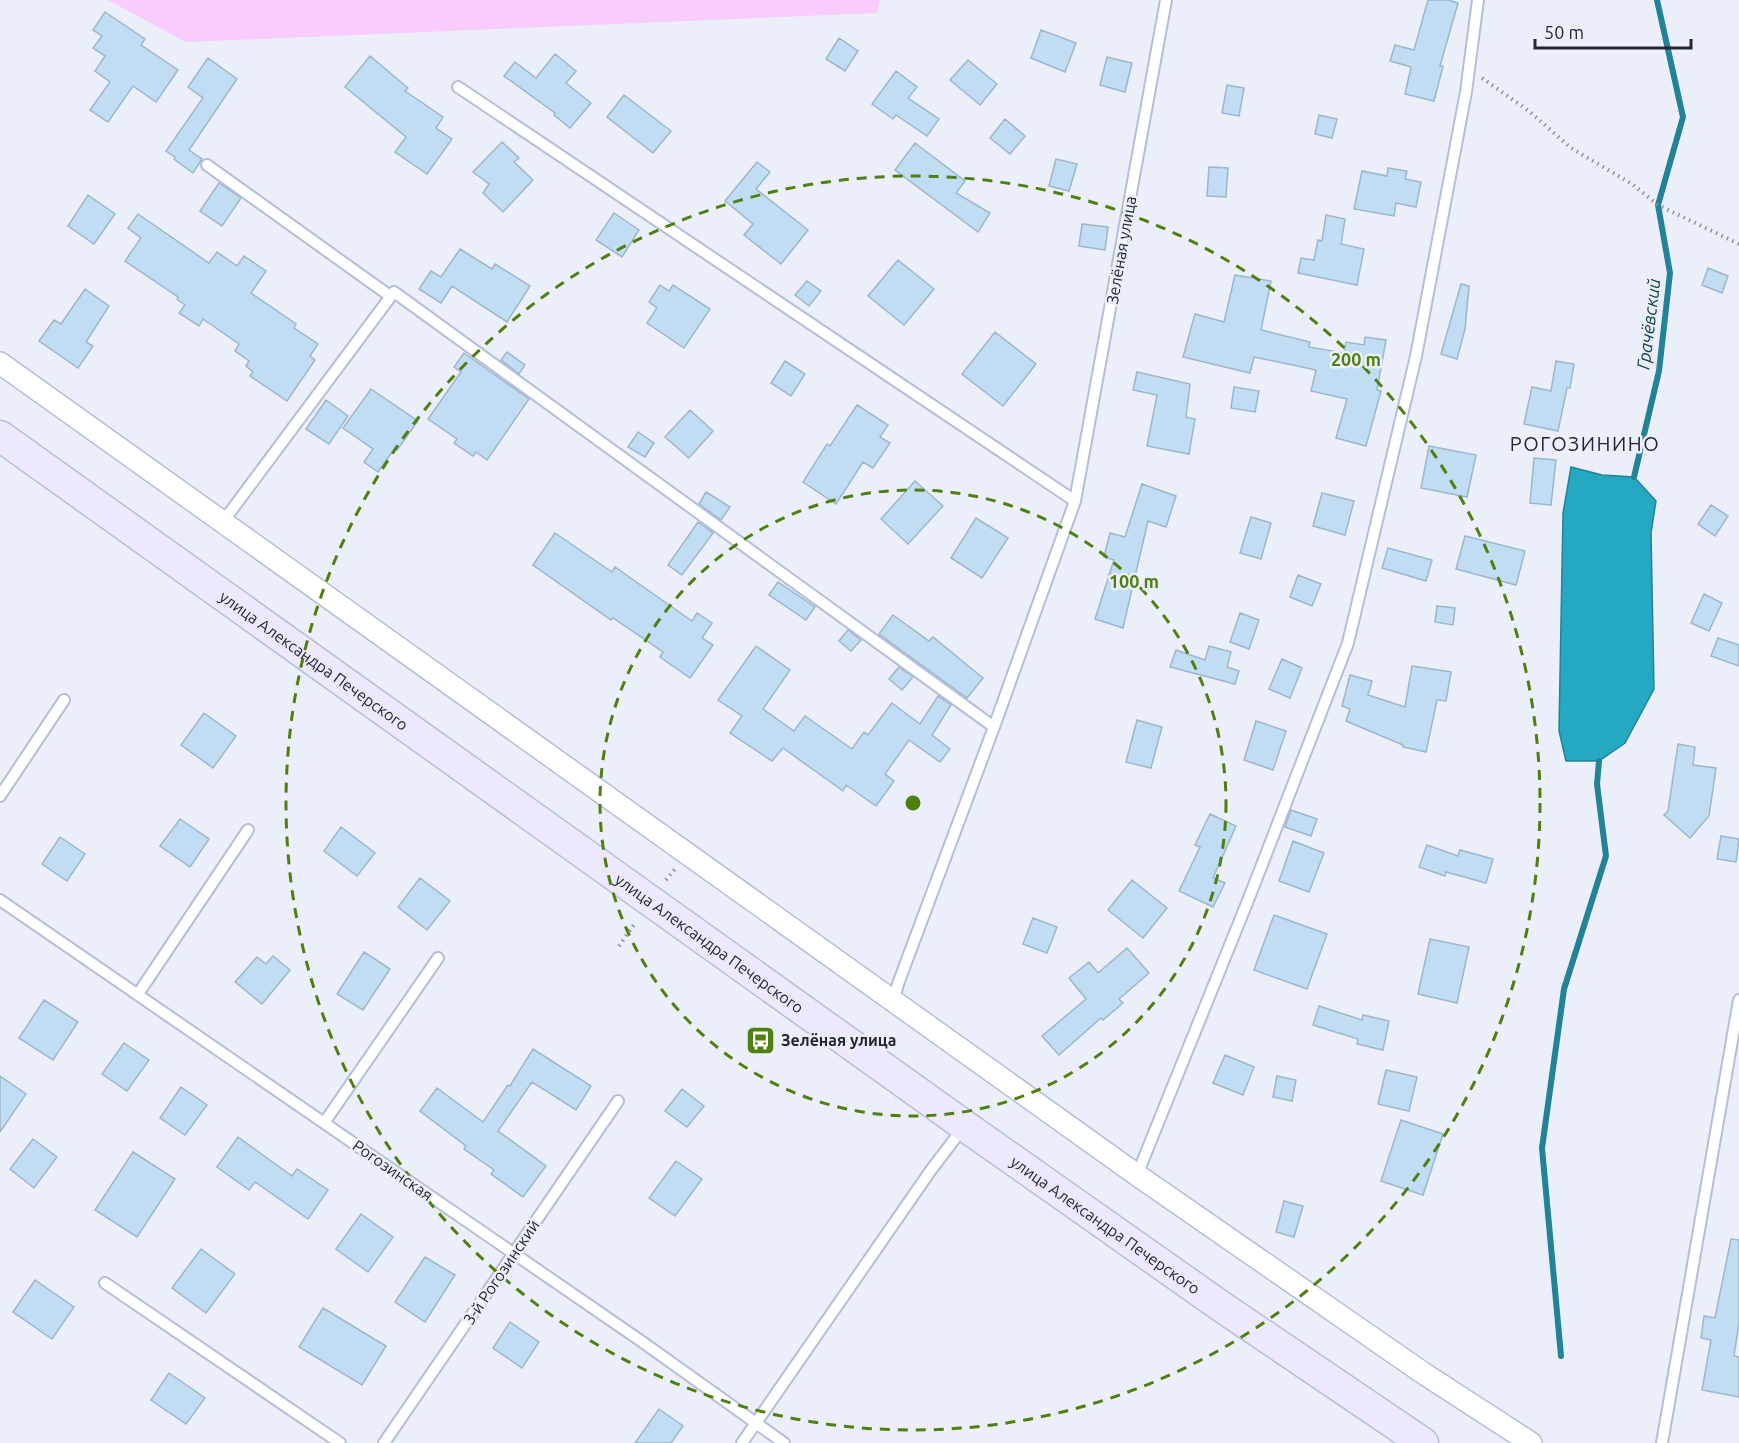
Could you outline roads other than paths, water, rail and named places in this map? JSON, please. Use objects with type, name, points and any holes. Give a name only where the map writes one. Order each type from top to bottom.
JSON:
[{"type":"main road","name":"улица Александра Печерского","points":[[0,436],[965,1126],[1222,1307],[1423,1443]]},
{"type":"street","points":[[0,363],[1137,1175],[1423,1373],[1530,1443]]},
{"type":"lane","name":"Зелёная улица","points":[[893,1002],[1075,501],[1166,0]]},
{"type":"lane","points":[[1137,1175],[1249,898],[1348,643],[1416,356],[1469,69],[1478,0]]},
{"type":"lane","points":[[458,87],[1075,501]]},
{"type":"lane","points":[[207,165],[390,296]]},
{"type":"lane","points":[[222,523],[394,292],[994,727]]},
{"type":"lane","points":[[0,796],[64,700]]},
{"type":"lane","points":[[138,994],[248,830]]},
{"type":"lane","name":"Рогозинская","points":[[0,900],[514,1253],[784,1443]]},
{"type":"lane","points":[[324,1123],[438,957]]},
{"type":"lane","points":[[1662,1443],[1739,1000]]},
{"type":"lane","name":"3-й Рогозинский","points":[[384,1443],[618,1101]]},
{"type":"lane","points":[[742,1443],[931,1170],[965,1126]]},
{"type":"lane","points":[[105,1283],[340,1443]]},
{"type":"water","points":[[1571,467],[1602,475],[1634,477],[1656,501],[1651,533],[1654,689],[1625,743],[1599,761],[1566,761],[1559,731],[1563,513]]},
{"type":"waterway","name":"Грачёвский","points":[[1634,477],[1659,371],[1670,273],[1658,205],[1683,117],[1657,0]]},
{"type":"waterway","points":[[1561,1356],[1542,1148],[1564,989],[1606,856],[1597,784],[1599,761]]},
{"type":"place","name":"Зелёная улица","points":[[760,1040]]},
{"type":"district","name":"РОГОЗИНИНО","points":[[1585,443]]}]
